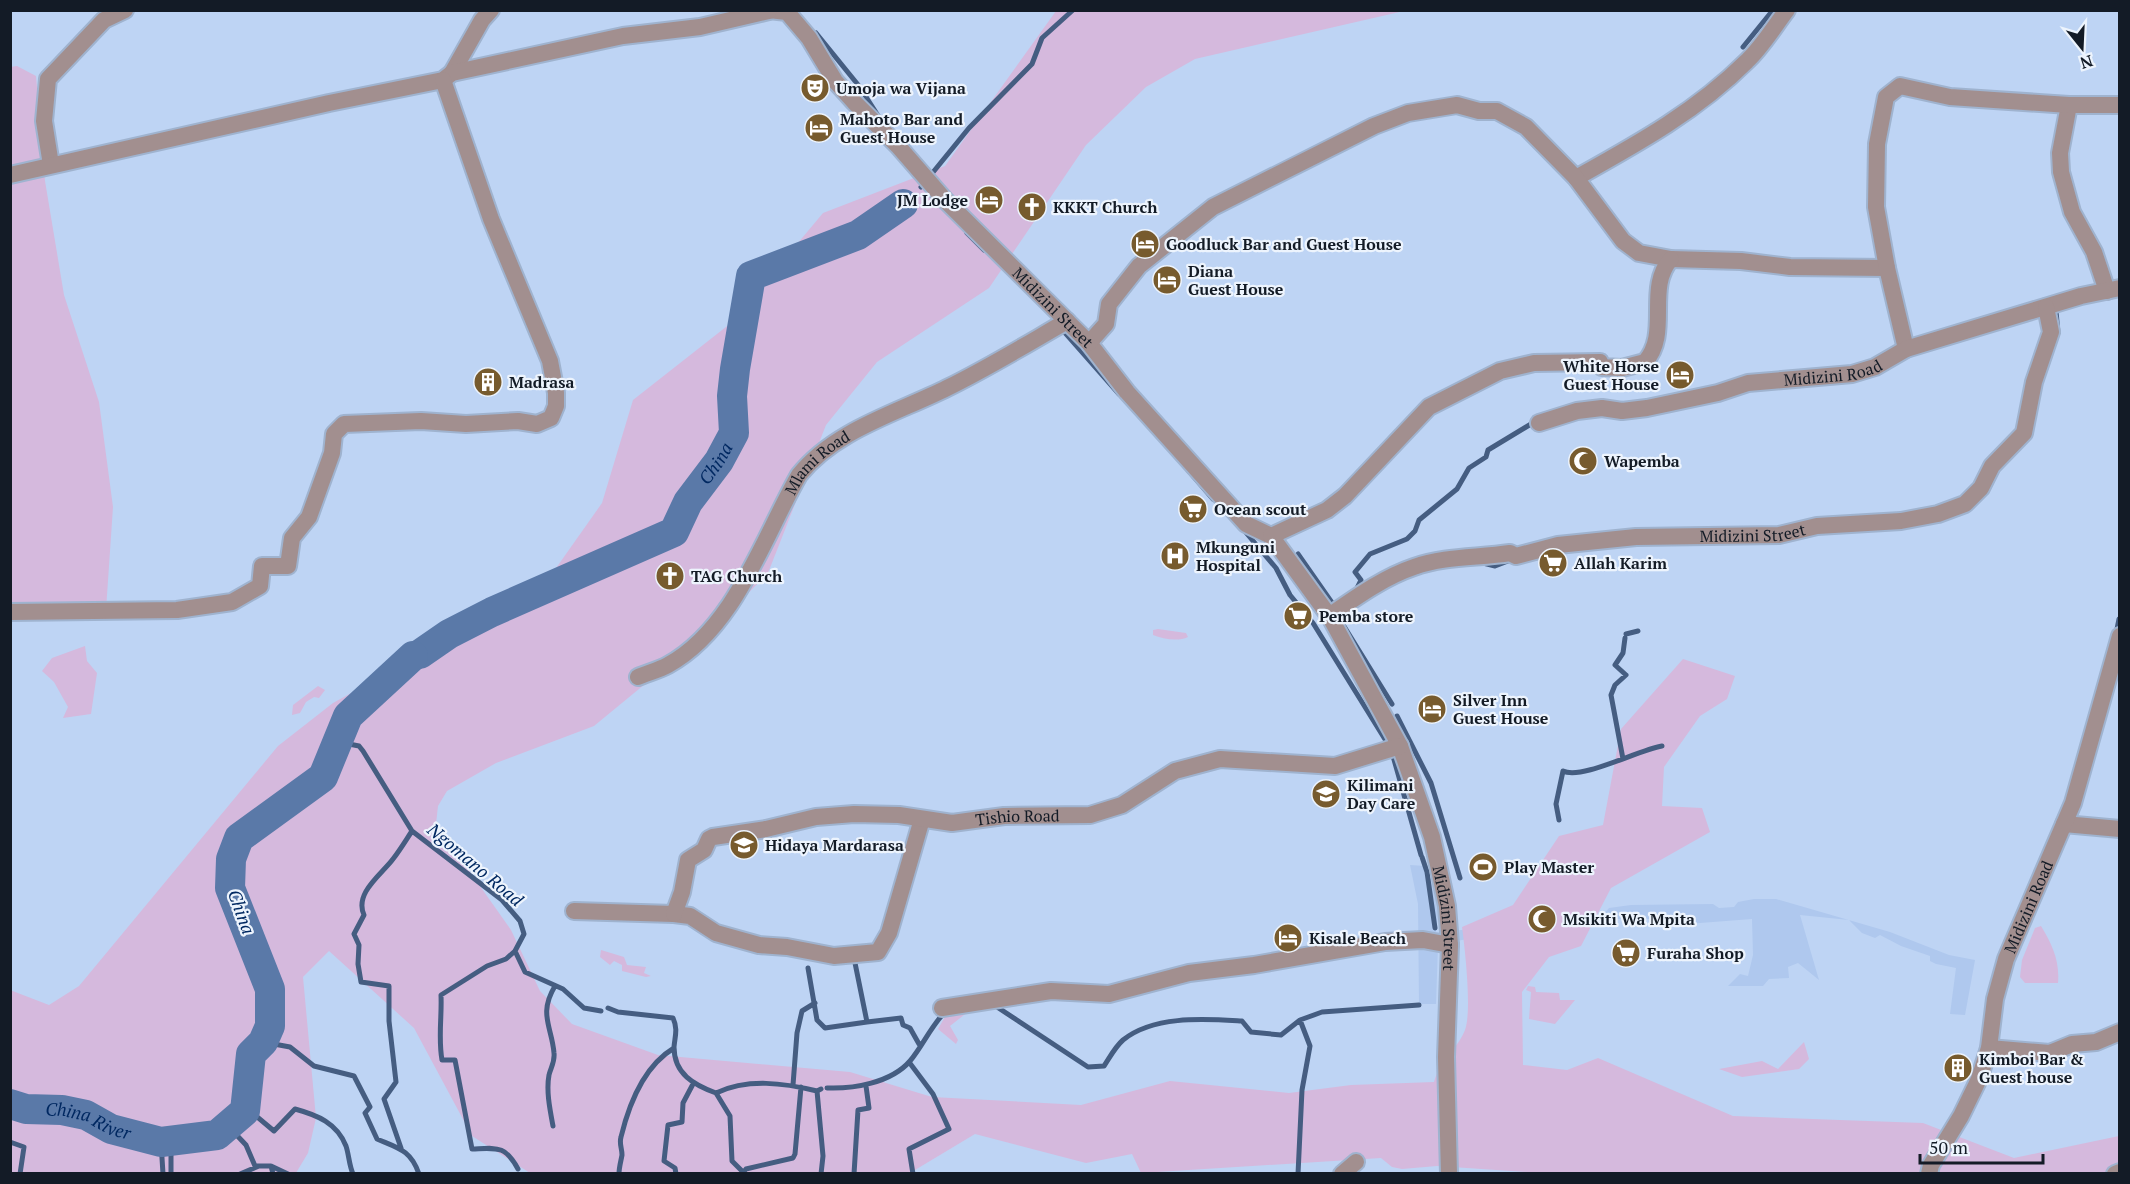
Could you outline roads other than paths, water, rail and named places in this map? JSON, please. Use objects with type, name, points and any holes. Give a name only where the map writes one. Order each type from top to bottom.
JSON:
[{"type":"street","points":[[51,165],[44,121],[48,79],[104,20],[125,10]]},
{"type":"street","points":[[10,612],[177,610],[232,603],[260,586],[262,566],[288,566],[292,538],[309,517],[333,453],[334,434],[344,424],[421,420],[466,424],[518,422],[537,424],[551,418],[556,399],[549,361],[470,163],[447,77],[482,20],[491,10]]},
{"type":"street","points":[[1576,178],[1674,122],[1703,100],[1749,60],[1787,10]]},
{"type":"street","name":"Midizini Street","points":[[10,175],[138,148],[623,36],[700,27],[769,11],[789,11],[809,38],[835,81],[898,146],[945,200],[1089,343],[1127,392],[1246,524],[1271,536],[1329,616],[1400,746],[1418,791],[1432,837],[1447,906],[1450,945],[1446,1057],[1449,1173]]},
{"type":"street","points":[[1906,349],[1887,268],[1875,182],[1877,144],[1886,97],[1900,86],[1950,97],[2069,105],[2120,105]]},
{"type":"street","points":[[1089,343],[1106,324],[1109,304],[1139,266],[1213,207],[1374,126],[1408,113],[1456,105],[1479,111],[1497,111],[1526,127],[1576,178],[1631,248],[1648,256],[1741,261],[1801,268],[1887,268]]},
{"type":"street","points":[[2069,105],[2060,153],[2061,172],[2072,212],[2113,290]]},
{"type":"street","points":[[1271,536],[1327,510],[1366,477],[1429,407],[1490,375],[1534,363],[1600,362],[1602,367],[1611,369],[1645,362],[1657,339],[1660,275],[1671,259]]},
{"type":"street","name":"Midizini Road","points":[[1539,423],[1577,411],[1602,408],[1622,411],[1647,408],[1718,393],[1748,383],[1852,374],[1875,367],[1906,349],[2046,307],[2113,290]]},
{"type":"street","name":"Midizini Street","points":[[1329,616],[1366,592],[1413,567],[1460,557],[1510,553],[1516,556],[1558,545],[1645,536],[1779,535],[1817,526],[1901,521],[1954,508],[1972,500],[1992,466],[2024,433],[2034,382],[2051,332],[2046,307]]},
{"type":"street","name":"Mlami Road","points":[[638,677],[673,662],[689,650],[722,616],[799,475],[812,459],[855,432],[993,364],[1067,321]]},
{"type":"street","name":"Midizini Road","points":[[1929,1173],[1969,1100],[1989,1048],[1995,999],[2006,959],[2064,824],[2085,766],[2120,636]]},
{"type":"street","name":"Tishio Road","points":[[674,914],[682,892],[688,861],[704,850],[709,839],[713,837],[766,829],[816,817],[854,814],[899,815],[952,823],[1004,816],[1090,815],[1122,805],[1175,771],[1220,759],[1335,766],[1400,746]]},
{"type":"street","points":[[574,911],[690,916],[716,933],[759,945],[787,947],[834,956],[878,952],[889,933],[922,819]]},
{"type":"street","points":[[2064,824],[2120,829]]},
{"type":"street","points":[[942,1008],[1051,991],[1109,994],[1190,973],[1254,965],[1385,942],[1423,940],[1450,945]]},
{"type":"street","points":[[1989,1048],[2050,1053],[2072,1044],[2096,1042],[2120,1032]]},
{"type":"street","points":[[1342,1173],[1356,1162]]},
{"type":"street","points":[[2115,1173],[2120,1172]]},
{"type":"waterway","name":"China","points":[[921,187],[969,128],[1032,64],[1042,38],[1073,10]]},
{"type":"waterway","points":[[1743,47],[1773,10]]},
{"type":"waterway","points":[[816,33],[859,86],[877,114]]},
{"type":"waterway","name":"China","points":[[420,654],[449,634],[492,612],[674,532],[688,502],[719,461],[734,433],[732,396],[751,276],[858,235],[903,204]]},
{"type":"waterway","points":[[967,233],[984,250]]},
{"type":"waterway","points":[[2058,333],[2056,311],[2060,309]]},
{"type":"waterway","points":[[1060,327],[1119,394]]},
{"type":"waterway","points":[[1356,590],[1361,580],[1355,572],[1370,554],[1407,539],[1415,531],[1419,520],[1457,489],[1469,468],[1486,457],[1488,450],[1536,421]]},
{"type":"waterway","points":[[1188,470],[1213,499]]},
{"type":"waterway","points":[[1243,529],[1276,568],[1290,595],[1313,623],[1391,749],[1421,855]]},
{"type":"waterway","points":[[1298,554],[1335,607]]},
{"type":"waterway","points":[[1483,563],[1495,566],[1508,561]]},
{"type":"waterway","points":[[2116,634],[2119,619]]},
{"type":"waterway","points":[[1342,623],[1392,704]]},
{"type":"waterway","points":[[1626,634],[1638,631]]},
{"type":"waterway","points":[[1623,759],[1611,695],[1615,685],[1626,675],[1615,665],[1623,653],[1625,638]]},
{"type":"waterway","name":"China","points":[[10,1104],[26,1109],[62,1110],[86,1115],[111,1129],[161,1142],[217,1135],[245,1111],[251,1054],[263,1042],[270,1026],[270,989],[230,888],[231,859],[239,838],[323,777],[348,716],[413,656]]},
{"type":"waterway","points":[[1397,716],[1431,783],[1460,878]]},
{"type":"waterway","name":"Ngomano Road","points":[[339,742],[359,746],[412,831],[502,900],[520,921],[524,934],[515,951],[525,972],[563,989],[584,1008],[601,1011]]},
{"type":"waterway","points":[[1559,820],[1556,804],[1563,771],[1572,773],[1596,768],[1662,746]]},
{"type":"waterway","points":[[401,1148],[384,1099],[396,1082],[389,1021],[389,986],[361,982],[358,964],[359,945],[354,934],[364,915],[362,907],[366,892],[412,831]]},
{"type":"waterway","points":[[1422,857],[1427,872],[1435,928]]},
{"type":"waterway","points":[[515,951],[506,959],[487,966],[441,995],[440,1044],[442,1060],[455,1060],[472,1149],[500,1150],[509,1156],[518,1169]]},
{"type":"waterway","points":[[854,958],[867,1022],[901,1018],[903,1025],[910,1028],[919,1044]]},
{"type":"waterway","points":[[808,968],[817,1020],[825,1028],[867,1022]]},
{"type":"waterway","points":[[553,1126],[548,1087],[554,1053],[547,1020],[547,1005],[555,986]]},
{"type":"waterway","points":[[793,1085],[797,1033],[802,1011],[815,1003]]},
{"type":"waterway","points":[[994,1005],[1088,1067],[1104,1066],[1123,1040],[1135,1032],[1165,1022],[1180,1020],[1242,1021],[1251,1032],[1281,1035],[1300,1020],[1322,1012],[1419,1005]]},
{"type":"waterway","points":[[608,1008],[618,1012],[673,1018],[676,1029],[675,1056],[681,1071],[693,1082],[716,1093],[741,1085],[766,1083],[817,1091],[821,1089]]},
{"type":"waterway","points":[[827,1088],[860,1086],[893,1075],[910,1061],[945,1012]]},
{"type":"waterway","points":[[1298,1174],[1302,1090],[1310,1046],[1300,1020]]},
{"type":"waterway","points":[[263,1042],[290,1047],[314,1066],[354,1076],[370,1107],[365,1113],[377,1139],[408,1155],[419,1174]]},
{"type":"waterway","points":[[619,1174],[622,1155],[620,1139],[633,1099],[654,1065],[674,1048]]},
{"type":"waterway","points":[[909,1062],[933,1094],[949,1129],[909,1149],[913,1174]]},
{"type":"waterway","points":[[676,1174],[675,1168],[664,1161],[668,1125],[682,1122],[683,1103],[693,1084]]},
{"type":"waterway","points":[[854,1174],[858,1110],[869,1108],[866,1086]]},
{"type":"waterway","points":[[742,1174],[746,1169],[793,1158],[801,1087]]},
{"type":"waterway","points":[[817,1091],[823,1156],[821,1174]]},
{"type":"waterway","points":[[716,1093],[730,1116],[732,1161],[742,1171]]},
{"type":"waterway","points":[[245,1111],[249,1110],[274,1131],[295,1109],[325,1121],[342,1138],[353,1174]]},
{"type":"waterway","points":[[229,1127],[246,1145],[255,1166],[259,1166]]},
{"type":"waterway","points":[[171,1141],[171,1174]]},
{"type":"waterway","points":[[10,1142],[24,1147],[20,1174]]},
{"type":"waterway","points":[[161,1142],[163,1174]]},
{"type":"waterway","points":[[240,1174],[259,1166],[271,1166],[273,1174]]},
{"type":"waterway","points":[[271,1166],[288,1174]]},
{"type":"place","name":"Umoja wa Vijana","points":[[815,88]]},
{"type":"place","name":"Mahoto Bar and Guest House","points":[[819,128]]},
{"type":"place","name":"JM Lodge","points":[[989,200]]},
{"type":"place","name":"KKKT Church","points":[[1032,207]]},
{"type":"place","name":"Goodluck Bar and Guest House","points":[[1145,244]]},
{"type":"place","name":"Diana Guest House","points":[[1167,280]]},
{"type":"place","name":"White Horse Guest House","points":[[1680,375]]},
{"type":"place","name":"Madrasa","points":[[488,382]]},
{"type":"place","name":"Wapemba","points":[[1583,461]]},
{"type":"place","name":"Ocean scout","points":[[1193,509]]},
{"type":"place","name":"Mkunguni Hospital","points":[[1175,556]]},
{"type":"place","name":"Allah Karim","points":[[1553,563]]},
{"type":"place","name":"TAG Church","points":[[670,576]]},
{"type":"place","name":"Pemba store","points":[[1298,616]]},
{"type":"place","name":"Silver Inn Guest House","points":[[1432,709]]},
{"type":"place","name":"Kilimani Day Care","points":[[1326,794]]},
{"type":"place","name":"Hidaya Mardarasa","points":[[744,845]]},
{"type":"place","name":"Play Master","points":[[1483,867]]},
{"type":"place","name":"Msikiti Wa Mpita","points":[[1542,919]]},
{"type":"place","name":"Kisale Beach","points":[[1288,938]]},
{"type":"place","name":"Furaha Shop","points":[[1626,953]]},
{"type":"place","name":"Kimboi Bar & Guest house","points":[[1958,1068]]},
{"type":"water label","name":"China River","points":[[88,1123]]}]
